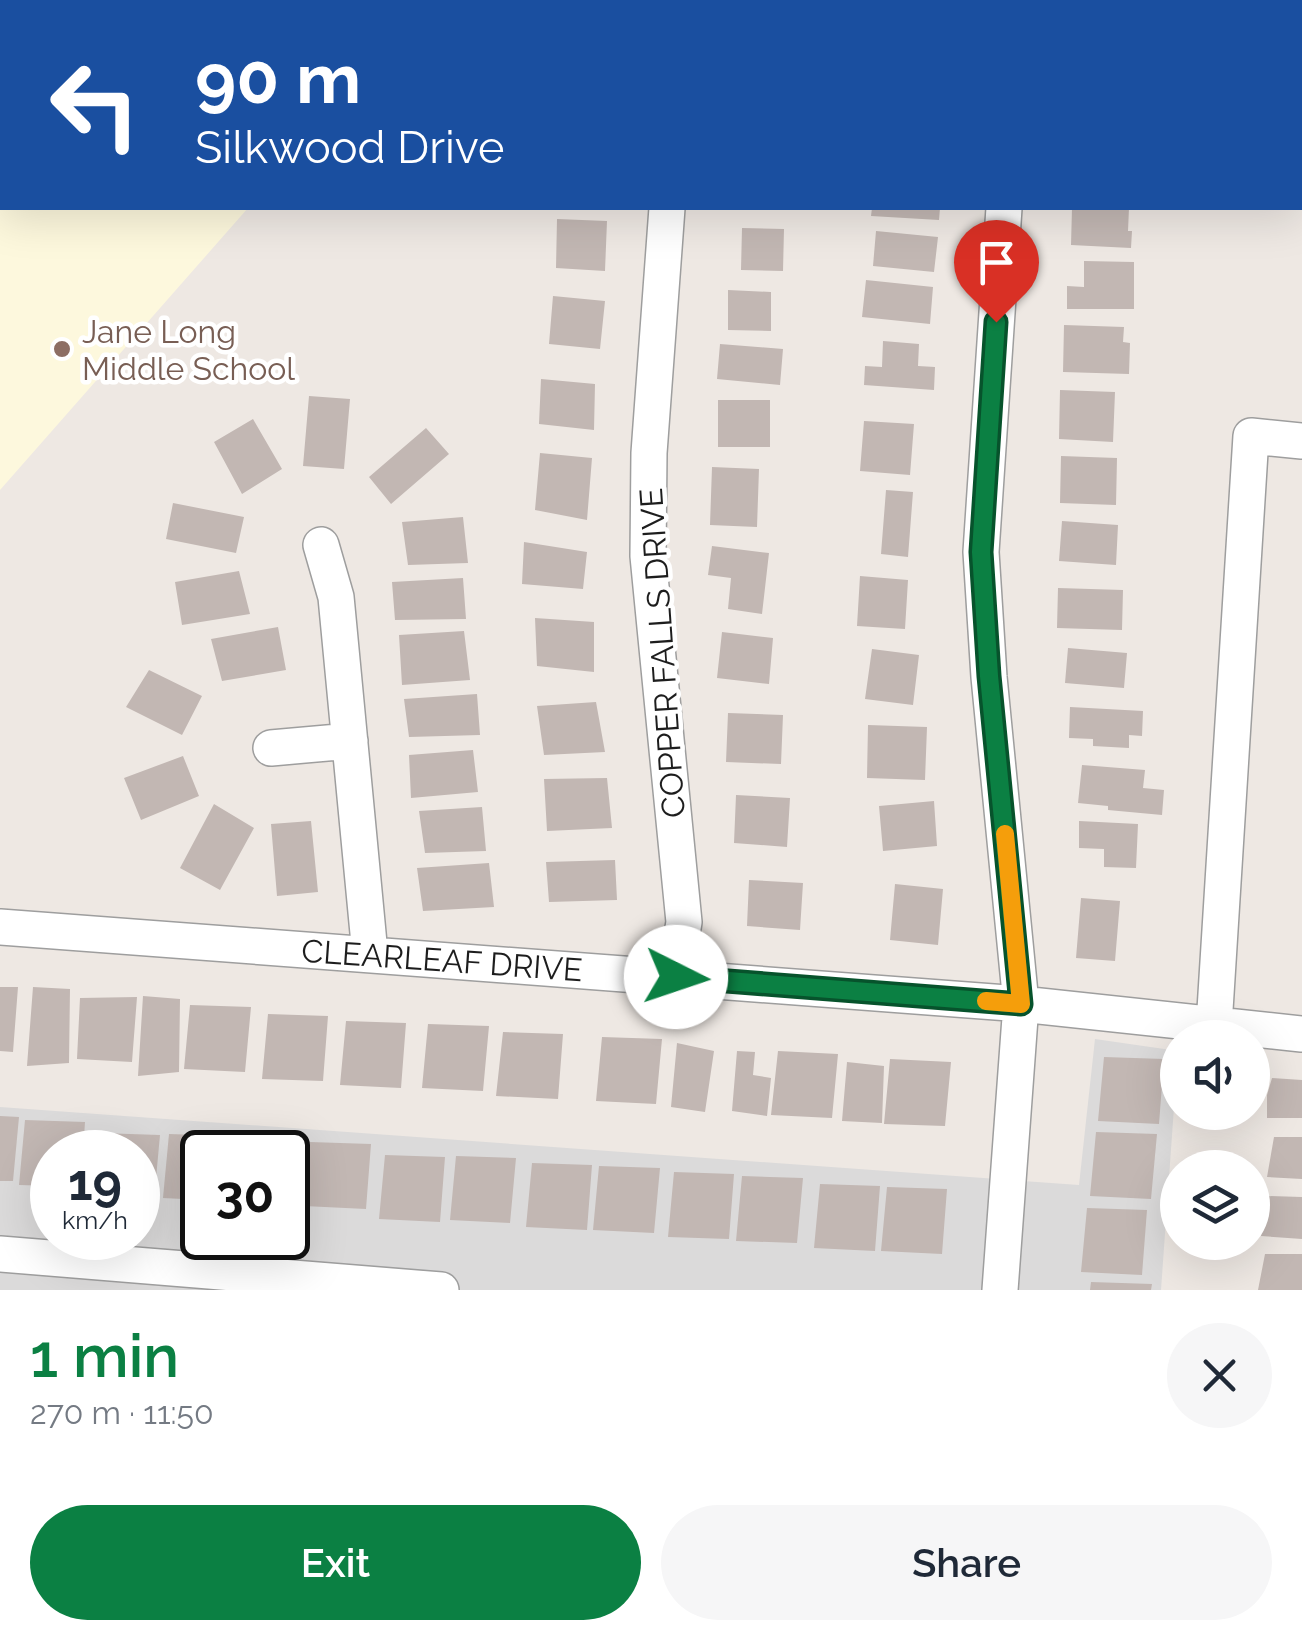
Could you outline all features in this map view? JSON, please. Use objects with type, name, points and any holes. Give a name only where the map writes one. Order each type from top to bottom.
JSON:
[{"type":"street","name":"COPPER FALLS DRIVE","points":[[668,210],[649,454],[648,556],[684,922],[676,977]]},
{"type":"street","points":[[1000,1290],[1021,1004],[981,552],[1004,210]]},
{"type":"street","points":[[1214,1020],[1251,436],[1302,441]]},
{"type":"street","points":[[321,545],[336,597],[370,954]]},
{"type":"street","points":[[271,748],[350,741]]},
{"type":"street","name":"CLEARLEAF DRIVE","points":[[0,927],[1021,1004],[1161,1020]]},
{"type":"street","name":"CLEARLEAF DRIVE","points":[[1270,1031],[1302,1034]]},
{"type":"street","points":[[0,1254],[440,1290]]},
{"type":"shaded area","name":"Jane Long Middle School","points":[[0,210],[246,210],[0,490]]},
{"type":"shaded area","points":[[1095,1039],[1160,1048],[1160,1130],[1172,1130],[1171,1150],[1160,1150],[1161,1290],[0,1290],[0,1107],[1079,1185]]},
{"type":"building","points":[[872,210],[940,210],[939,220],[871,216]]},
{"type":"building","points":[[1072,210],[1129,210],[1131,248],[1071,245]]},
{"type":"building","points":[[557,219],[607,221],[605,271],[556,268]]},
{"type":"building","points":[[742,228],[784,229],[783,271],[741,270]]},
{"type":"building","points":[[876,231],[938,237],[934,272],[873,266]]},
{"type":"building","points":[[1084,261],[1134,262],[1134,309],[1067,309],[1067,286],[1084,287]]},
{"type":"building","points":[[866,280],[933,287],[930,324],[862,317]]},
{"type":"building","points":[[728,290],[771,292],[771,331],[728,330]]},
{"type":"building","points":[[553,296],[605,301],[600,349],[549,344]]},
{"type":"building","points":[[1064,325],[1124,327],[1123,342],[1130,343],[1129,374],[1063,372]]},
{"type":"building","points":[[883,341],[919,344],[918,366],[935,367],[934,390],[864,385],[865,366],[882,367]]},
{"type":"building","points":[[720,344],[783,349],[780,385],[717,379]]},
{"type":"building","points":[[541,379],[595,384],[594,430],[539,424]]},
{"type":"building","points":[[1060,390],[1115,392],[1113,442],[1059,439]]},
{"type":"building","points":[[309,396],[350,399],[344,469],[303,466]]},
{"type":"building","points":[[718,400],[770,400],[770,447],[718,447]]},
{"type":"building","points":[[253,419],[282,469],[242,494],[214,442]]},
{"type":"building","points":[[864,421],[914,424],[910,475],[860,471]]},
{"type":"building","points":[[426,428],[449,454],[391,504],[369,477]]},
{"type":"building","points":[[540,453],[592,458],[587,520],[535,510]]},
{"type":"building","points":[[1061,456],[1117,458],[1116,505],[1060,503]]},
{"type":"building","points":[[712,467],[759,469],[757,527],[710,525]]},
{"type":"building","points":[[886,490],[913,492],[908,557],[881,554]]},
{"type":"building","points":[[173,503],[244,517],[236,553],[166,539]]},
{"type":"building","points":[[463,517],[468,563],[408,565],[402,522]]},
{"type":"building","points":[[1062,521],[1118,525],[1116,565],[1059,561]]},
{"type":"building","points":[[524,542],[587,552],[583,589],[522,584]]},
{"type":"building","points":[[712,546],[769,553],[762,614],[728,609],[731,578],[708,575]]},
{"type":"building","points":[[239,571],[250,614],[182,625],[175,582]]},
{"type":"building","points":[[860,576],[908,580],[905,629],[857,626]]},
{"type":"building","points":[[463,578],[466,619],[395,620],[392,582]]},
{"type":"building","points":[[1058,588],[1123,590],[1122,630],[1057,628]]},
{"type":"building","points":[[535,618],[594,622],[594,672],[537,666]]},
{"type":"building","points":[[278,627],[286,670],[222,681],[211,639]]},
{"type":"building","points":[[464,631],[470,680],[402,685],[399,635]]},
{"type":"building","points":[[722,632],[773,638],[769,684],[717,678]]},
{"type":"building","points":[[1068,648],[1127,653],[1124,688],[1065,683]]},
{"type":"building","points":[[872,649],[919,655],[913,705],[865,699]]},
{"type":"building","points":[[149,670],[202,696],[182,735],[126,707]]},
{"type":"building","points":[[477,694],[480,735],[409,737],[404,699]]},
{"type":"building","points":[[596,702],[605,752],[544,755],[537,706]]},
{"type":"building","points":[[1070,707],[1143,711],[1142,736],[1129,735],[1129,748],[1093,746],[1093,739],[1069,738]]},
{"type":"building","points":[[728,713],[783,715],[781,764],[726,762]]},
{"type":"building","points":[[868,725],[927,727],[925,780],[867,778]]},
{"type":"building","points":[[473,750],[478,792],[411,798],[409,755]]},
{"type":"building","points":[[183,756],[199,796],[141,820],[124,778]]},
{"type":"building","points":[[1082,765],[1145,770],[1143,788],[1164,790],[1162,815],[1078,803]]},
{"type":"building","points":[[607,778],[612,828],[547,831],[544,779]]},
{"type":"building","points":[[736,795],[790,798],[787,847],[734,843]]},
{"type":"building","points":[[934,801],[937,846],[883,851],[879,806]]},
{"type":"building","points":[[214,804],[254,828],[220,890],[180,868]]},
{"type":"building","points":[[482,807],[486,851],[425,853],[419,811]]},
{"type":"building","points":[[311,821],[318,892],[277,896],[271,824]]},
{"type":"building","points":[[1079,821],[1138,824],[1136,868],[1104,867],[1104,849],[1079,848]]},
{"type":"building","points":[[615,860],[617,900],[549,902],[546,862]]},
{"type":"building","points":[[489,863],[494,907],[423,911],[417,868]]},
{"type":"building","points":[[749,880],[803,883],[800,930],[747,926]]},
{"type":"building","points":[[895,884],[943,889],[938,945],[890,940]]},
{"type":"building","points":[[1081,898],[1120,901],[1115,961],[1076,958]]},
{"type":"building","points":[[0,987],[18,987],[13,1052],[0,1051]]},
{"type":"building","points":[[33,987],[70,989],[69,1063],[27,1066]]},
{"type":"building","points":[[143,996],[180,999],[179,1072],[138,1076]]},
{"type":"building","points":[[137,997],[132,1062],[77,1059],[80,998]]},
{"type":"building","points":[[190,1005],[251,1007],[245,1072],[184,1069]]},
{"type":"building","points":[[268,1014],[328,1016],[323,1081],[262,1079]]},
{"type":"building","points":[[346,1021],[406,1023],[401,1088],[340,1085]]},
{"type":"building","points":[[428,1024],[489,1026],[483,1091],[422,1088]]},
{"type":"building","points":[[503,1032],[563,1034],[558,1099],[496,1096]]},
{"type":"building","points":[[602,1037],[662,1039],[656,1104],[596,1101]]},
{"type":"building","points":[[677,1043],[714,1051],[705,1112],[671,1107]]},
{"type":"building","points":[[737,1051],[755,1052],[753,1075],[771,1078],[767,1116],[732,1111]]},
{"type":"building","points":[[778,1051],[838,1054],[832,1118],[771,1115]]},
{"type":"building","points":[[1104,1057],[1160,1059],[1159,1124],[1098,1121]]},
{"type":"building","points":[[890,1059],[951,1062],[945,1126],[884,1124]]},
{"type":"building","points":[[847,1062],[884,1066],[882,1123],[842,1121]]},
{"type":"building","points":[[1272,1078],[1302,1080],[1302,1118],[1270,1118]]},
{"type":"building","points":[[0,1116],[19,1117],[13,1181],[0,1181]]},
{"type":"building","points":[[25,1120],[85,1122],[84,1130],[30,1130],[30,1185],[19,1185]]},
{"type":"building","points":[[1096,1132],[1157,1134],[1151,1199],[1090,1196]]},
{"type":"building","points":[[169,1134],[180,1134],[180,1199],[163,1198]]},
{"type":"building","points":[[1274,1137],[1302,1137],[1302,1179],[1270,1177]]},
{"type":"building","points":[[310,1142],[371,1144],[366,1209],[310,1206]]},
{"type":"building","points":[[385,1155],[445,1157],[440,1222],[379,1219]]},
{"type":"building","points":[[456,1156],[516,1158],[510,1223],[450,1220]]},
{"type":"building","points":[[532,1163],[592,1165],[587,1230],[526,1227]]},
{"type":"building","points":[[599,1166],[660,1168],[654,1233],[593,1230]]},
{"type":"building","points":[[674,1172],[734,1174],[729,1239],[668,1237]]},
{"type":"building","points":[[742,1176],[803,1178],[797,1243],[736,1241]]},
{"type":"building","points":[[820,1184],[880,1186],[875,1251],[814,1248]]},
{"type":"building","points":[[887,1187],[947,1189],[942,1254],[881,1251]]},
{"type":"building","points":[[1270,1196],[1302,1197],[1302,1239],[1270,1237]]},
{"type":"building","points":[[1087,1208],[1147,1210],[1142,1275],[1081,1272]]},
{"type":"building","points":[[1270,1254],[1302,1254],[1302,1290],[1258,1290],[1264,1260],[1270,1260]]},
{"type":"building","points":[[1091,1282],[1152,1284],[1151,1290],[1090,1290]]},
{"type":"slow traffic","points":[[986,1001],[1021,1004],[1005,834]]},
{"type":"place","name":"Jane Long Middle School","points":[[62,349]]},
{"type":"route","points":[[676,977],[1021,1004],[981,552],[996,322]]}]
